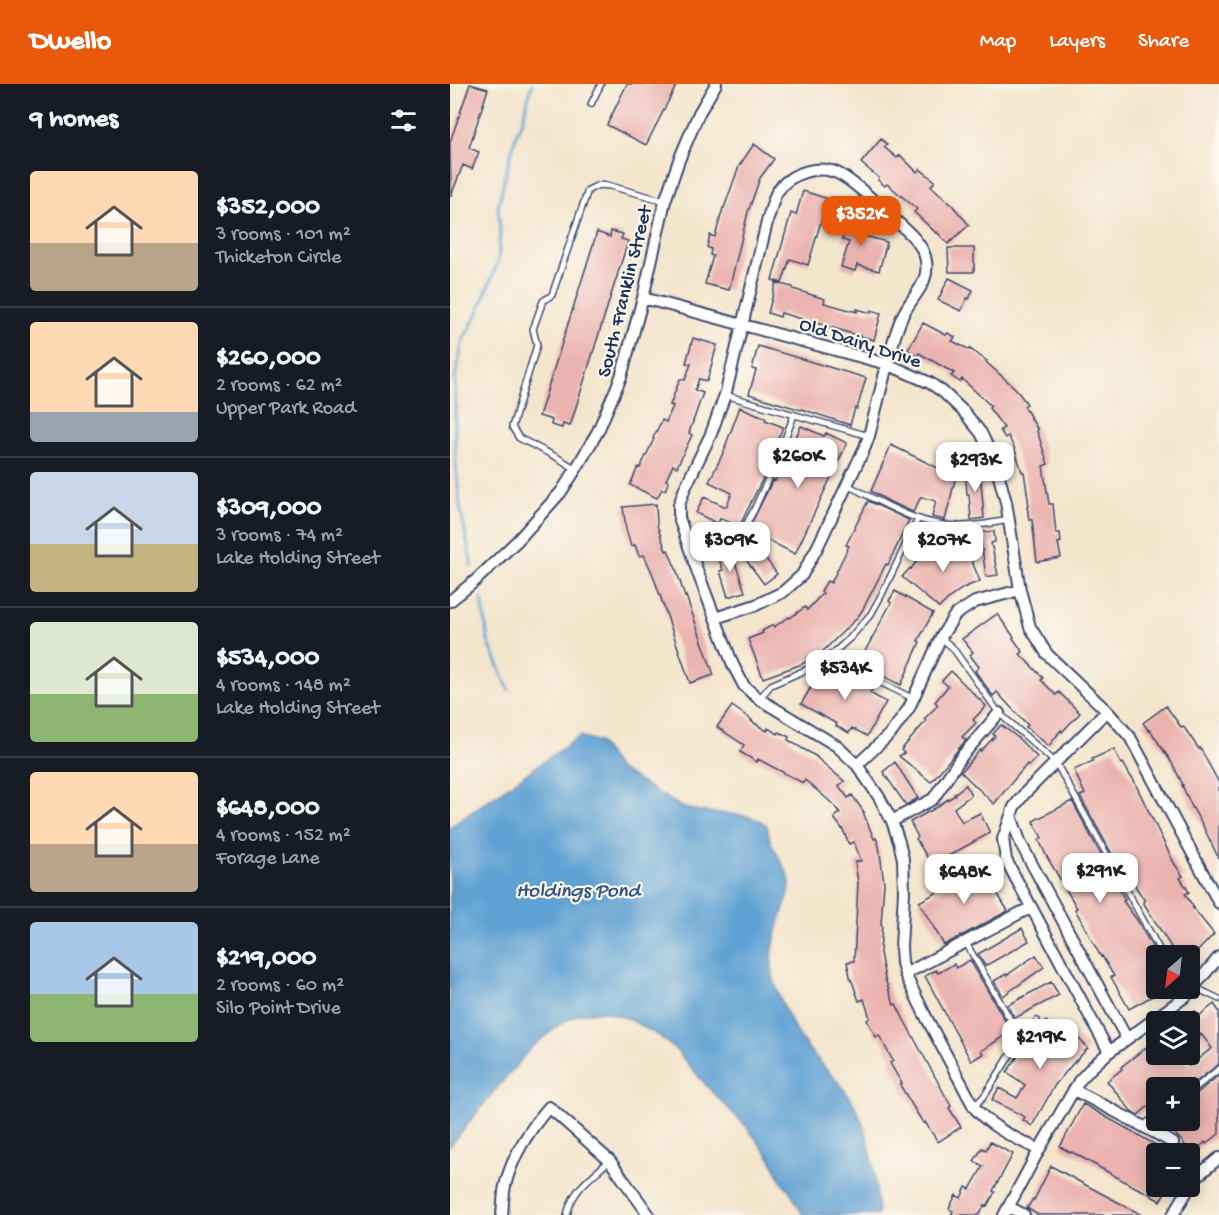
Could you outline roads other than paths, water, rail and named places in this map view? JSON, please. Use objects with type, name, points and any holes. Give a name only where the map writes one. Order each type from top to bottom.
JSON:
[{"type":"street","name":"South Franklin Street","points":[[450,601],[475,581],[518,540],[561,492],[598,431],[621,377],[643,298],[665,201],[699,113],[716,84]]},
{"type":"street","points":[[715,618],[756,605],[783,592],[802,575],[818,546],[869,436],[893,340],[902,315],[927,274],[926,258],[916,240],[859,188],[840,174],[825,169],[804,172],[788,180],[777,192],[768,218],[725,395],[711,434],[685,488],[679,505],[679,518],[690,551],[715,618],[733,666],[744,686],[759,699],[837,746],[857,765],[879,797],[892,821],[903,859],[901,947],[905,974],[974,1107],[994,1126],[1039,1150]]},
{"type":"street","name":"Old Dairy Drive","points":[[643,298],[887,364],[930,383],[964,412],[981,433],[996,462],[1006,502],[1020,590],[1030,627],[1047,654],[1130,736],[1219,903]]},
{"type":"street","points":[[857,765],[892,732],[909,708],[941,638],[955,615],[975,602],[1020,590]]},
{"type":"street","points":[[1107,711],[1025,793],[1014,807],[1003,839],[1005,860],[1109,1052]]},
{"type":"street","points":[[892,821],[933,799],[962,756],[999,713]]},
{"type":"street","points":[[1011,816],[1021,844],[1127,1039]]},
{"type":"street","points":[[905,974],[1032,908]]},
{"type":"street","points":[[1200,980],[1219,957]]},
{"type":"street","points":[[1024,1215],[1006,1211],[1074,1090],[1092,1067],[1176,999]]},
{"type":"street","points":[[1074,1090],[1144,1125],[1173,1143]]},
{"type":"street","points":[[502,1215],[505,1187],[512,1162],[524,1140],[549,1107],[610,1161],[649,1215]]},
{"type":"street","points":[[1173,1215],[1195,1178],[1219,1158]]},
{"type":"lane","points":[[591,104],[601,84]]},
{"type":"lane","points":[[576,469],[519,438],[512,427],[537,345],[533,329],[543,302],[552,295],[588,190],[599,185],[610,186],[665,201]]},
{"type":"lane","points":[[725,395],[869,436]]},
{"type":"lane","points":[[690,551],[725,541],[742,532],[775,464],[794,415]]},
{"type":"lane","points":[[847,485],[905,514],[943,525],[963,526],[1008,520]]},
{"type":"lane","points":[[759,699],[771,685],[817,665],[850,638],[871,614],[918,519]]},
{"type":"lane","points":[[941,638],[952,647],[999,713],[1056,764],[1157,945]]},
{"type":"lane","points":[[834,653],[845,665],[914,699]]},
{"type":"lane","points":[[966,943],[1020,1038]]},
{"type":"lane","points":[[1200,990],[1219,999]]},
{"type":"lane","points":[[974,1107],[985,1095],[1020,1038],[1037,1021]]},
{"type":"lane","points":[[1200,1084],[1219,1069]]},
{"type":"lane","points":[[567,1215],[570,1202],[578,1189],[610,1161]]},
{"type":"water","name":"Holdings Pond","points":[[580,736],[599,742],[618,769],[682,807],[703,812],[748,816],[767,825],[771,843],[790,884],[773,948],[773,977],[788,1017],[800,1037],[843,1088],[860,1117],[872,1158],[878,1215],[803,1215],[790,1191],[782,1182],[771,1159],[746,1126],[711,1091],[677,1051],[658,1035],[627,1018],[603,1011],[579,1014],[563,1022],[531,1048],[450,1146],[450,827]]},
{"type":"waterway","points":[[472,566],[460,507],[455,453],[455,378],[463,340],[478,313],[498,262],[500,230],[498,207],[516,135],[523,119],[532,84]]},
{"type":"waterway","points":[[482,599],[488,641],[509,690]]}]
